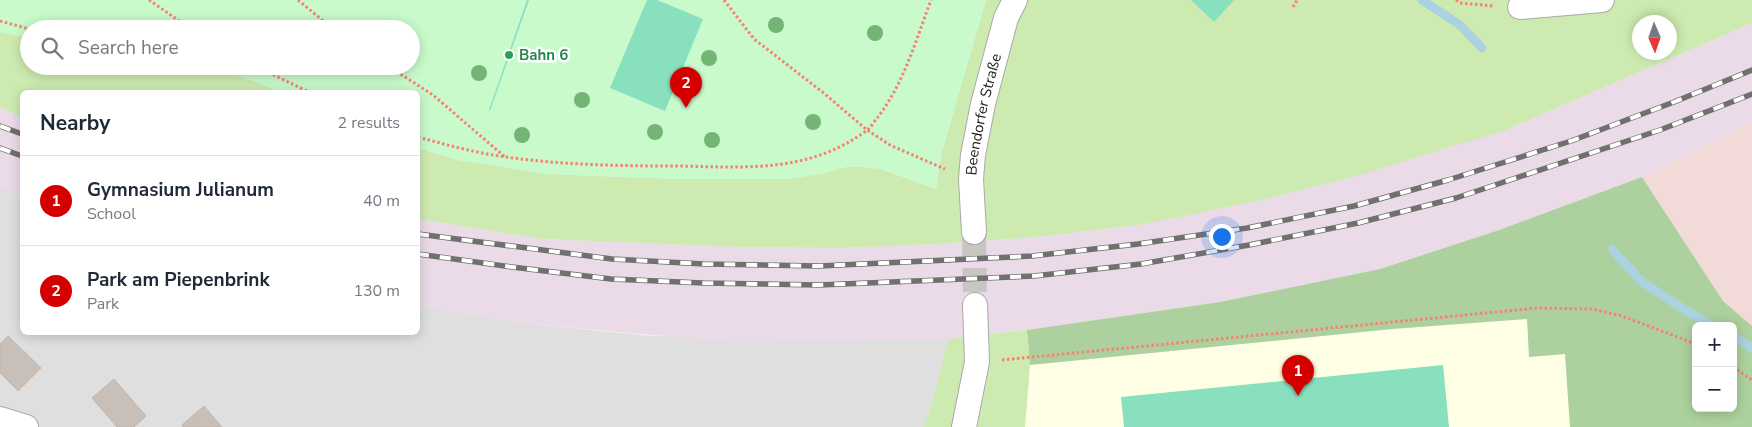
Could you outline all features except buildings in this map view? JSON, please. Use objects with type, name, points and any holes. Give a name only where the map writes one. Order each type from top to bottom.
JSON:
[{"type":"street","name":"Beendorfer Straße","points":[[974,232],[971,179],[973,155],[983,104],[1006,18],[1015,0]]},
{"type":"street","points":[[1520,7],[1602,0]]},
{"type":"street","points":[[964,427],[977,362],[976,305]]},
{"type":"street","points":[[0,419],[26,427]]},
{"type":"path","points":[[149,0],[178,20]]},
{"type":"path","points":[[298,0],[322,20]]},
{"type":"path","points":[[724,0],[754,39],[825,94],[867,130],[890,145],[971,179]]},
{"type":"path","points":[[420,138],[461,149],[506,157],[599,166],[756,168],[788,164],[815,157],[840,147],[867,130],[888,104],[900,82],[931,0]]},
{"type":"path","points":[[1293,7],[1297,0]]},
{"type":"path","points":[[1456,0],[1460,3],[1484,6],[1520,7]]},
{"type":"path","points":[[0,21],[20,27]]},
{"type":"path","points":[[274,75],[305,90]]},
{"type":"path","points":[[402,75],[433,95],[506,157]]},
{"type":"path","points":[[977,362],[1537,308],[1592,309],[1622,316],[1692,342]]},
{"type":"path","points":[[1737,370],[1752,380]]},
{"type":"shaded area","points":[[1752,23],[1752,122],[1642,177],[1499,230],[1380,269],[1220,302],[1027,330],[949,339],[731,342],[521,323],[420,305],[420,219],[542,239],[738,247],[837,248],[938,244],[1038,237],[1145,224],[1506,130],[1667,60],[1677,60],[1677,56]]},
{"type":"shaded area","points":[[0,108],[20,116],[20,194],[0,187]]},
{"type":"shaded area","points":[[1752,122],[1752,326],[1723,301],[1642,177]]},
{"type":"shaded area","points":[[0,187],[20,194],[20,335],[420,335],[420,305],[521,323],[650,336],[949,339],[924,427],[0,427]]},
{"type":"shaded area","points":[[1528,319],[1529,357],[1565,354],[1570,427],[1025,427],[1030,365],[1392,329]]},
{"type":"green space","points":[[0,0],[986,0],[942,151],[936,189],[881,169],[865,167],[846,167],[825,173],[787,179],[677,179],[548,174],[458,160],[420,149],[420,90],[275,90],[236,75],[420,75],[420,20],[20,20],[20,36],[0,32]]},
{"type":"green space","name":"Bahn 6","points":[[527,0],[529,0],[490,111],[489,110]]},
{"type":"green space","points":[[647,0],[657,0],[703,19],[665,111],[610,88]]},
{"type":"green space","points":[[986,0],[1752,0],[1752,23],[1677,56],[1677,15],[1632,15],[1632,60],[1667,60],[1506,130],[1356,176],[1257,201],[1145,224],[1038,237],[938,244],[837,248],[738,247],[542,239],[420,219],[420,149],[458,160],[548,174],[677,179],[787,179],[825,173],[846,167],[881,169],[936,189],[942,151]]},
{"type":"green space","points":[[1191,0],[1234,0],[1214,22]]},
{"type":"green space","points":[[0,32],[20,36],[20,75],[236,75],[275,90],[20,90],[20,116],[0,108]]},
{"type":"green space","points":[[1642,177],[1723,301],[1752,326],[1752,427],[1570,427],[1565,354],[1529,357],[1527,319],[1392,329],[1030,365],[1027,330],[1220,302],[1380,269],[1499,230]]},
{"type":"green space","points":[[1027,330],[1030,365],[1025,427],[924,427],[949,339]]},
{"type":"green space","points":[[1443,365],[1449,427],[1124,427],[1121,397]]},
{"type":"waterway","points":[[1422,0],[1460,25],[1482,48]]},
{"type":"waterway","points":[[1612,249],[1641,281],[1707,322]]},
{"type":"waterway","points":[[1737,339],[1752,348]]},
{"type":"tunnel","points":[[974,232],[975,305]]},
{"type":"railway","points":[[420,234],[612,259],[704,264],[819,266],[1032,256],[1138,244],[1247,228],[1354,206],[1448,180],[1571,141],[1752,70]]},
{"type":"railway","points":[[420,254],[611,279],[819,285],[1034,276],[1141,264],[1358,223],[1456,198],[1660,130],[1752,94]]},
{"type":"railway","points":[[0,126],[20,133]]},
{"type":"railway","points":[[0,148],[20,155]]},
{"type":"place","name":"Bahn 6","points":[[509,55]]},
{"type":"place","name":"Park am Piepenbrink","points":[[686,108]]},
{"type":"place","name":"Gymnasium Julianum","points":[[1298,396]]}]
